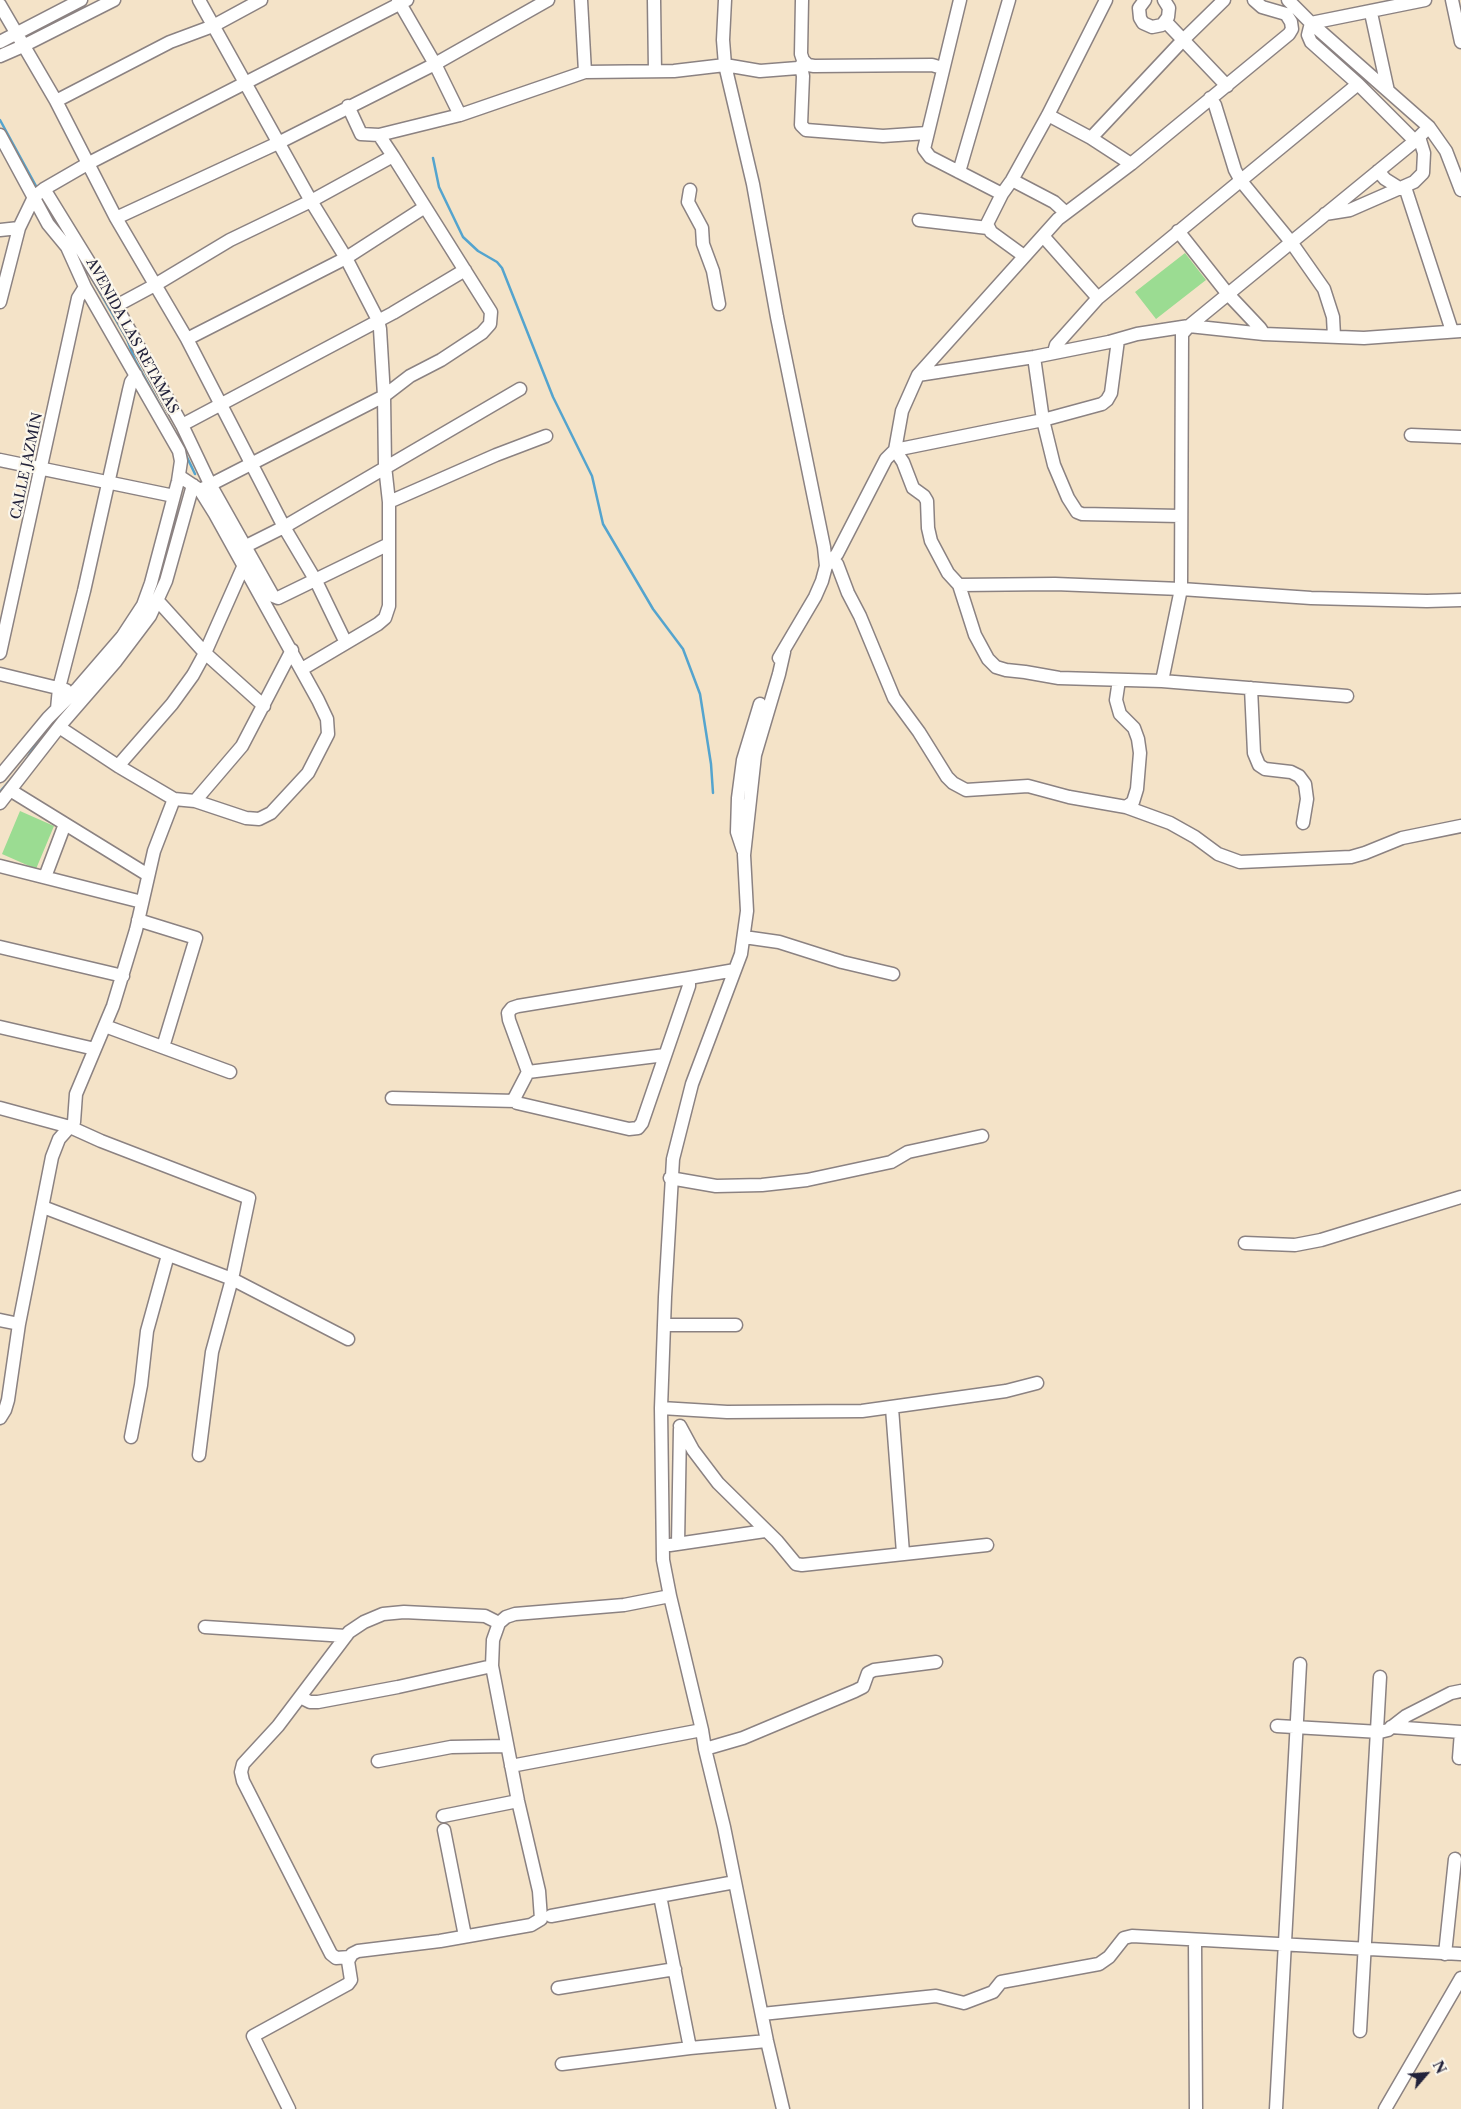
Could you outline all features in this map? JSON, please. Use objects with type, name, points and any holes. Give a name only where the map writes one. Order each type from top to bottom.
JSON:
[{"type":"street","points":[[0,42],[80,0]]},
{"type":"street","points":[[0,56],[114,0]]},
{"type":"street","points":[[199,0],[311,201],[346,258],[378,320],[384,396],[385,466],[389,502],[389,606],[385,618],[302,669]]},
{"type":"street","points":[[56,102],[170,42],[213,26],[261,0]]},
{"type":"street","points":[[116,218],[278,143],[348,106],[435,64],[548,0]]},
{"type":"street","points":[[581,0],[585,72]]},
{"type":"street","points":[[654,0],[655,70]]},
{"type":"street","points":[[725,0],[724,66],[753,184],[777,317],[829,563]]},
{"type":"street","points":[[802,0],[801,54],[803,76],[801,125],[806,130],[883,136],[927,133]]},
{"type":"street","points":[[960,0],[924,148],[927,154],[1002,194]]},
{"type":"street","points":[[959,172],[1008,0]]},
{"type":"street","points":[[988,228],[989,220],[1002,194],[1012,180],[1048,115],[1106,0]]},
{"type":"street","points":[[1144,0],[1139,8],[1139,13],[1143,23],[1152,27],[1158,27],[1166,22],[1169,8],[1164,0]]},
{"type":"street","points":[[1091,138],[1183,40],[1224,0]]},
{"type":"street","points":[[782,2109],[735,1882],[663,1560],[661,1408],[670,1178],[676,1141],[692,1084],[736,970],[744,937],[747,911],[744,855],[755,754],[784,652],[815,597],[829,563],[838,554],[886,460],[895,450],[902,411],[918,376],[1024,256],[1066,213],[1131,164],[1290,34],[1292,29],[1291,22],[1286,14],[1262,6],[1254,0]]},
{"type":"street","points":[[1288,0],[1311,23],[1429,127],[1446,151],[1458,175],[1461,190]]},
{"type":"street","points":[[1311,23],[1425,0]]},
{"type":"street","points":[[1452,0],[1461,42]]},
{"type":"street","points":[[0,302],[2,286],[19,228],[39,193],[89,163],[246,84],[402,1],[460,115]]},
{"type":"street","points":[[0,5],[56,102],[116,218],[187,339],[284,527],[316,581],[346,643]]},
{"type":"street","points":[[1371,12],[1388,91]]},
{"type":"street","points":[[1166,22],[1227,86]]},
{"type":"street","points":[[1311,23],[1308,35],[1311,42],[1417,139],[1424,153],[1423,173],[1414,182],[1350,210],[1325,214]]},
{"type":"street","points":[[348,106],[361,134],[379,135],[460,115],[585,72],[674,71],[724,66],[760,71],[803,65],[932,65],[942,68]]},
{"type":"street","points":[[1054,352],[1056,345],[1098,298],[1358,84]]},
{"type":"street","points":[[1210,98],[1215,105],[1235,170],[1241,181],[1291,242],[1324,289],[1333,317],[1334,336]]},
{"type":"street","points":[[1048,115],[1091,138],[1131,164]]},
{"type":"street","points":[[1162,681],[1181,589],[1182,334],[1188,326],[1227,293],[1417,139],[1429,127]]},
{"type":"street","points":[[0,135],[116,306],[182,425],[202,487],[292,650],[327,719],[328,734],[308,773],[271,813],[259,820],[246,818],[195,801],[174,799],[118,766],[61,725],[57,714],[59,688],[84,591],[129,390],[131,382],[136,376]]},
{"type":"street","points":[[0,803],[61,725],[134,639],[158,601],[202,487],[384,396],[410,376],[440,360],[482,333],[490,324],[491,312],[379,135]]},
{"type":"street","points":[[116,306],[230,240],[311,201],[392,156]]},
{"type":"street","points":[[918,376],[1034,357],[1118,340],[1137,334],[1188,326],[1264,334],[1364,338],[1456,331],[1403,188],[1385,179],[1378,171]]},
{"type":"street","points":[[1012,180],[1054,202],[1066,213]]},
{"type":"street","points":[[690,190],[688,202],[702,228],[703,244],[713,270],[719,304]]},
{"type":"street","name":"AVENIDA LAS RETAMAS","points":[[0,776],[57,708],[122,637],[143,605],[151,583],[174,496],[181,461],[179,451],[85,287],[66,248],[48,224],[39,193]]},
{"type":"street","points":[[187,339],[346,258],[425,207]]},
{"type":"street","points":[[918,220],[988,228],[1024,256]]},
{"type":"street","points":[[0,230],[19,228]]},
{"type":"street","points":[[1178,231],[1227,293],[1264,334]]},
{"type":"street","points":[[1043,236],[1098,298]]},
{"type":"street","points":[[182,425],[393,313],[465,270]]},
{"type":"street","name":"CALLE JAZMÍN","points":[[0,653],[42,469],[78,298],[85,287]]},
{"type":"street","points":[[895,450],[1043,420],[1100,405],[1107,400],[1110,393],[1118,340]]},
{"type":"street","points":[[1034,357],[1043,420],[1054,464],[1068,498],[1077,512],[1082,514],[1180,516]]},
{"type":"street","points":[[246,546],[284,527],[385,466],[520,389]]},
{"type":"street","points":[[1410,435],[1461,437]]},
{"type":"street","points":[[389,502],[496,455],[546,436]]},
{"type":"street","points":[[895,450],[903,462],[911,485],[927,501],[928,528],[931,542],[948,573],[959,585],[975,635],[988,659],[996,667],[1059,678],[1162,681],[1347,696]]},
{"type":"street","points":[[0,460],[174,496]]},
{"type":"street","points":[[179,476],[202,487],[246,546],[269,592],[278,598],[389,544]]},
{"type":"street","points":[[829,563],[837,564],[894,698],[919,732],[947,777],[953,783],[966,790],[1028,786],[1069,797],[1126,807],[1170,823],[1195,837],[1218,854],[1240,862],[1351,857],[1402,838],[1461,826]]},
{"type":"street","points":[[118,766],[172,704],[205,653],[244,565]]},
{"type":"street","points":[[959,585],[1056,584],[1181,589],[1311,598],[1461,600]]},
{"type":"street","points":[[158,601],[205,653],[264,706]]},
{"type":"street","points":[[195,801],[242,746],[292,650]]},
{"type":"street","points":[[0,674],[73,692]]},
{"type":"street","points":[[1119,680],[1116,700],[1120,714],[1134,728],[1140,754],[1137,789],[1133,802],[1126,807]]},
{"type":"street","points":[[1251,688],[1254,753],[1259,765],[1265,769],[1291,772],[1299,776],[1305,784],[1307,799],[1304,823]]},
{"type":"street","points":[[10,790],[148,875]]},
{"type":"street","points":[[0,1418],[8,1400],[19,1324],[56,1148],[59,1139],[75,1118],[76,1094],[123,976],[154,851],[174,799]]},
{"type":"street","points":[[45,877],[65,824]]},
{"type":"street","points":[[0,866],[142,902]]},
{"type":"street","points":[[138,920],[196,938],[164,1047]]},
{"type":"street","points":[[744,937],[779,942],[842,962],[893,974]]},
{"type":"street","points":[[0,948],[123,976]]},
{"type":"street","points":[[516,1101],[515,1097],[528,1072],[508,1020],[508,1013],[512,1008],[736,970]]},
{"type":"street","points":[[392,1098],[516,1101],[520,1105],[629,1130],[635,1129],[642,1123],[689,986],[689,978]]},
{"type":"street","points":[[104,1026],[230,1072]]},
{"type":"street","points":[[0,1027],[94,1049]]},
{"type":"street","points":[[528,1072],[665,1055]]},
{"type":"street","points":[[0,1108],[70,1127],[101,1141],[249,1198],[232,1279],[212,1352],[199,1455]]},
{"type":"street","points":[[670,1178],[716,1186],[762,1185],[807,1180],[891,1162],[908,1152],[982,1136]]},
{"type":"street","points":[[1245,1243],[1295,1245],[1321,1240],[1461,1196]]},
{"type":"street","points":[[43,1207],[232,1279],[348,1339]]},
{"type":"street","points":[[131,1436],[141,1385],[147,1331],[168,1255]]},
{"type":"street","points":[[0,1320],[19,1324]]},
{"type":"street","points":[[664,1325],[736,1325]]},
{"type":"street","points":[[661,1408],[810,1412],[862,1411],[1006,1391],[1037,1383]]},
{"type":"street","points":[[892,1408],[903,1553]]},
{"type":"street","points":[[678,1544],[680,1409]]},
{"type":"street","points":[[680,1426],[693,1450],[718,1483],[788,1552],[796,1564],[987,1545]]},
{"type":"street","points":[[663,1545],[765,1531]]},
{"type":"street","points":[[499,1623],[485,1616],[393,1612],[364,1622],[346,1636],[278,1726],[244,1764],[242,1777],[331,1954],[336,1958],[350,1957],[358,1951],[440,1941],[531,1925],[541,1919],[539,1891],[518,1800],[492,1666],[494,1640],[499,1623],[506,1617],[515,1614],[624,1605],[670,1596]]},
{"type":"street","points":[[205,1627],[346,1636]]},
{"type":"street","points":[[705,1749],[743,1738],[855,1691],[863,1687],[868,1673],[874,1670],[936,1662]]},
{"type":"street","points":[[1276,2109],[1300,1664]]},
{"type":"street","points":[[300,1697],[310,1702],[318,1702],[398,1687],[492,1666]]},
{"type":"street","points":[[1360,2031],[1380,1677]]},
{"type":"street","points":[[1277,1726],[1377,1733],[1391,1727],[1401,1718],[1451,1693],[1461,1692]]},
{"type":"street","points":[[1391,1727],[1461,1732],[1459,1758]]},
{"type":"street","points":[[511,1766],[702,1730]]},
{"type":"street","points":[[378,1762],[451,1747],[507,1746]]},
{"type":"street","points":[[443,1816],[518,1800]]},
{"type":"street","points":[[444,1830],[465,1936]]},
{"type":"street","points":[[1445,1954],[1455,1859]]},
{"type":"street","points":[[550,1916],[735,1882]]},
{"type":"street","points":[[660,1896],[690,2048]]},
{"type":"street","points":[[762,2014],[936,1996],[964,2003],[993,1992],[1001,1982],[1099,1964],[1109,1957],[1124,1938],[1132,1936],[1461,1954]]},
{"type":"street","points":[[1196,1940],[1196,2109]]},
{"type":"street","points":[[289,2109],[253,2036],[348,1984],[351,1980],[348,1961],[350,1957]]},
{"type":"street","points":[[558,1988],[675,1969]]},
{"type":"street","points":[[1385,2109],[1461,1978]]},
{"type":"street","points":[[562,2064],[690,2048],[767,2041]]},
{"type":"green space","points":[[1185,253],[1206,280],[1156,319],[1135,292]]},
{"type":"green space","points":[[20,811],[54,826],[36,869],[2,854]]},
{"type":"waterway","points":[[0,120],[36,186]]},
{"type":"waterway","points":[[433,158],[439,187],[463,237],[478,251],[497,262],[502,268],[553,397],[592,476],[603,524],[653,609],[683,649],[700,694],[711,764],[713,793]]},
{"type":"waterway","points":[[86,268],[127,339],[135,360],[176,434]]},
{"type":"waterway","points":[[185,453],[195,474]]},
{"type":"waterway","points":[[155,591],[161,575]]},
{"type":"waterway","points":[[25,762],[39,739]]},
{"type":"waterway","points":[[0,792],[12,778]]}]
